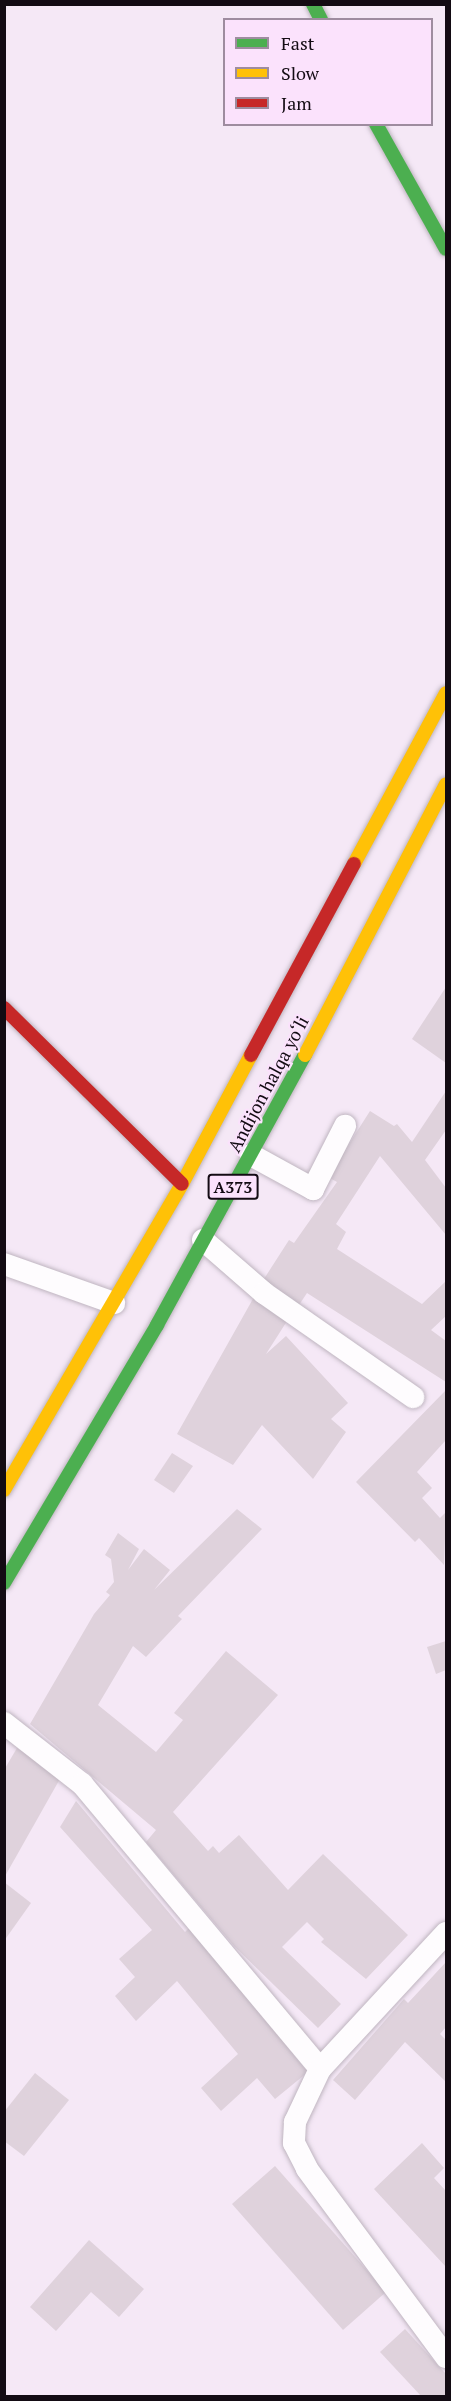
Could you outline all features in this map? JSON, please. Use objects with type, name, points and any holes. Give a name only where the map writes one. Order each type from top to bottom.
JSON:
[{"type":"main road","points":[[313,4],[320,18]]},
{"type":"main road","points":[[377,126],[447,249]]},
{"type":"main road","name":"Andijon halqa yo‘li","points":[[4,1490],[182,1184],[447,693]]},
{"type":"main road","name":"Andijon halqa yo‘li","points":[[4,1583],[251,1155],[447,784]]},
{"type":"main road","points":[[4,1008],[182,1184]]},
{"type":"lane","points":[[251,1155],[313,1189],[345,1126]]},
{"type":"lane","points":[[203,1240],[264,1293],[412,1397]]},
{"type":"lane","points":[[4,1264],[114,1303]]},
{"type":"lane","points":[[4,1724],[82,1784],[320,2069]]},
{"type":"lane","points":[[447,1933],[320,2069],[295,2122],[294,2143],[307,2169],[447,2357]]},
{"type":"building","points":[[446,987],[446,1063],[412,1039]]},
{"type":"building","points":[[446,1091],[446,1130],[425,1160],[446,1188],[446,1235],[380,1156],[336,1224],[346,1232],[337,1249],[422,1304],[446,1281],[446,1316],[431,1330],[446,1341],[446,1382],[307,1293],[299,1305],[262,1282],[289,1240],[294,1243],[337,1182],[328,1177],[370,1111],[394,1126],[397,1124],[412,1142]]},
{"type":"building","points":[[254,1297],[289,1318],[266,1354],[286,1336],[348,1403],[331,1419],[346,1432],[313,1479],[262,1425],[233,1465],[177,1434]]},
{"type":"building","points":[[446,1390],[446,1440],[417,1472],[432,1488],[422,1498],[440,1518],[446,1512],[444,1565],[419,1538],[415,1542],[356,1482]]},
{"type":"building","points":[[172,1453],[193,1466],[174,1493],[154,1480]]},
{"type":"building","points":[[237,1509],[262,1529],[178,1616],[182,1619],[146,1657],[133,1646],[98,1705],[156,1752],[183,1720],[174,1713],[226,1651],[278,1695],[173,1812],[208,1851],[213,1846],[219,1853],[239,1835],[288,1890],[323,1854],[408,1935],[366,1979],[321,1942],[324,1939],[307,1922],[282,1947],[341,2004],[318,2028],[234,1946],[146,1842],[156,1830],[30,1724],[94,1614],[110,1595],[106,1592],[114,1582],[111,1559],[105,1555],[118,1533],[139,1549],[128,1570],[144,1549],[170,1570],[154,1590]]},
{"type":"building","points":[[446,1641],[446,1670],[436,1674],[427,1647]]},
{"type":"building","points":[[17,1748],[61,1777],[4,1878],[4,1770]]},
{"type":"building","points":[[76,1801],[185,1932],[189,1928],[308,2072],[275,2099],[257,2078],[221,2111],[201,2088],[238,2054],[177,1981],[136,2021],[115,1996],[135,1977],[119,1959],[152,1930],[60,1827]]},
{"type":"building","points":[[4,1882],[31,1903],[4,1941]]},
{"type":"building","points":[[446,1962],[446,2027],[440,2034],[446,2040],[446,2082],[405,2042],[355,2100],[333,2080],[404,1999],[408,2003]]},
{"type":"building","points":[[35,2073],[69,2100],[24,2156],[4,2141],[4,2112]]},
{"type":"building","points":[[422,2143],[444,2168],[434,2178],[446,2191],[446,2267],[374,2189]]},
{"type":"building","points":[[275,2166],[386,2292],[343,2330],[232,2204]]},
{"type":"building","points":[[89,2240],[144,2289],[119,2317],[91,2292],[56,2331],[30,2307]]},
{"type":"building","points":[[405,2329],[446,2374],[446,2396],[421,2396],[380,2352]]},
{"type":"traffic: fast","points":[[313,4],[320,18]]},
{"type":"traffic: fast","points":[[377,126],[446,249]]},
{"type":"traffic: fast","points":[[4,1583],[157,1325],[305,1055]]},
{"type":"traffic: slow","points":[[354,864],[446,693]]},
{"type":"traffic: slow","points":[[305,1055],[446,784]]},
{"type":"traffic: slow","points":[[4,1490],[182,1184],[251,1055]]},
{"type":"traffic: jam","points":[[251,1055],[354,864]]},
{"type":"traffic: jam","points":[[4,1008],[182,1184]]}]
